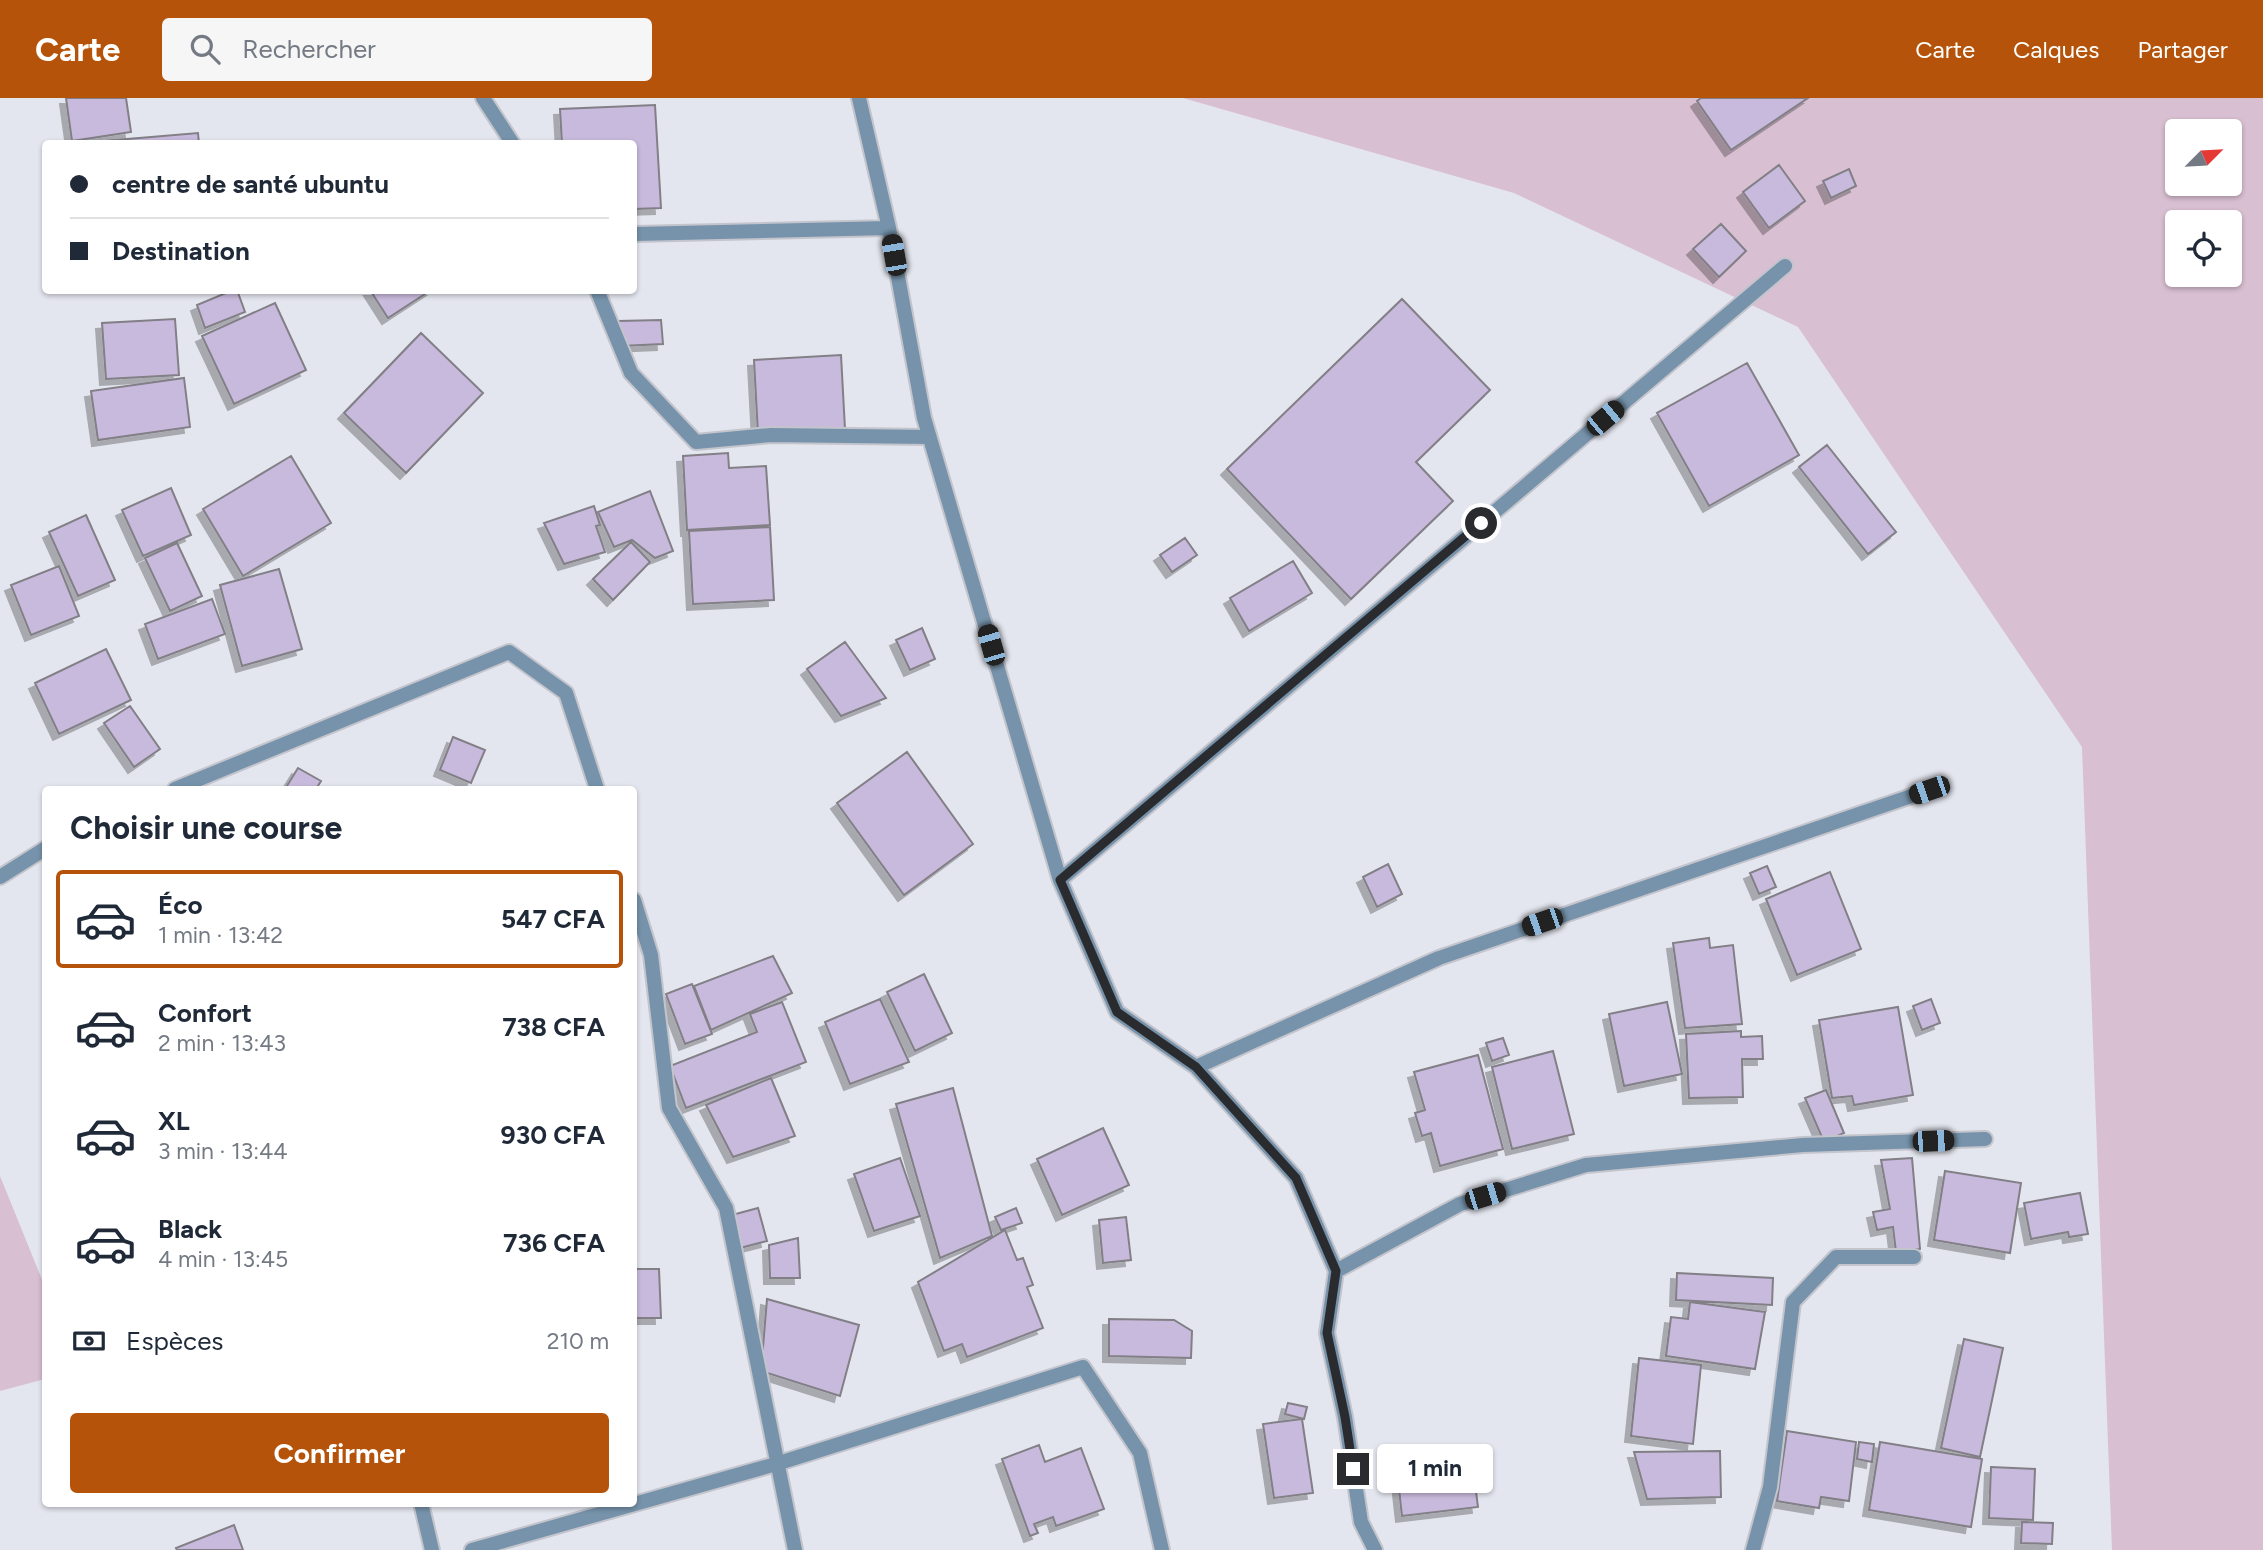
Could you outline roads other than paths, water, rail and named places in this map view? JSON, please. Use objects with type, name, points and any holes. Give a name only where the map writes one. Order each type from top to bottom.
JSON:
[{"type":"street","points":[[483,98],[510,140]]},
{"type":"street","points":[[859,98],[889,228],[923,418],[1060,880],[1117,1012],[1196,1067],[1296,1178],[1336,1271],[1327,1333],[1345,1417],[1361,1522],[1375,1550]]},
{"type":"street","points":[[637,234],[889,228]]},
{"type":"street","points":[[1060,880],[1785,266]]},
{"type":"street","points":[[599,294],[631,373],[696,442],[771,435],[929,437]]},
{"type":"street","points":[[182,786],[509,652],[566,693],[596,786]]},
{"type":"street","points":[[1196,1067],[1439,958],[1929,790]]},
{"type":"street","points":[[0,877],[42,851]]},
{"type":"street","points":[[637,910],[651,955],[669,1108],[726,1208],[795,1550]]},
{"type":"street","points":[[1336,1271],[1460,1204],[1586,1165],[1802,1145],[1985,1139]]},
{"type":"street","points":[[1753,1550],[1770,1487],[1793,1302],[1836,1257],[1914,1257]]},
{"type":"street","points":[[637,1503],[776,1464],[1083,1367],[1140,1453],[1162,1550]]},
{"type":"street","points":[[422,1507],[432,1550]]},
{"type":"street","points":[[472,1550],[624,1507]]}]
